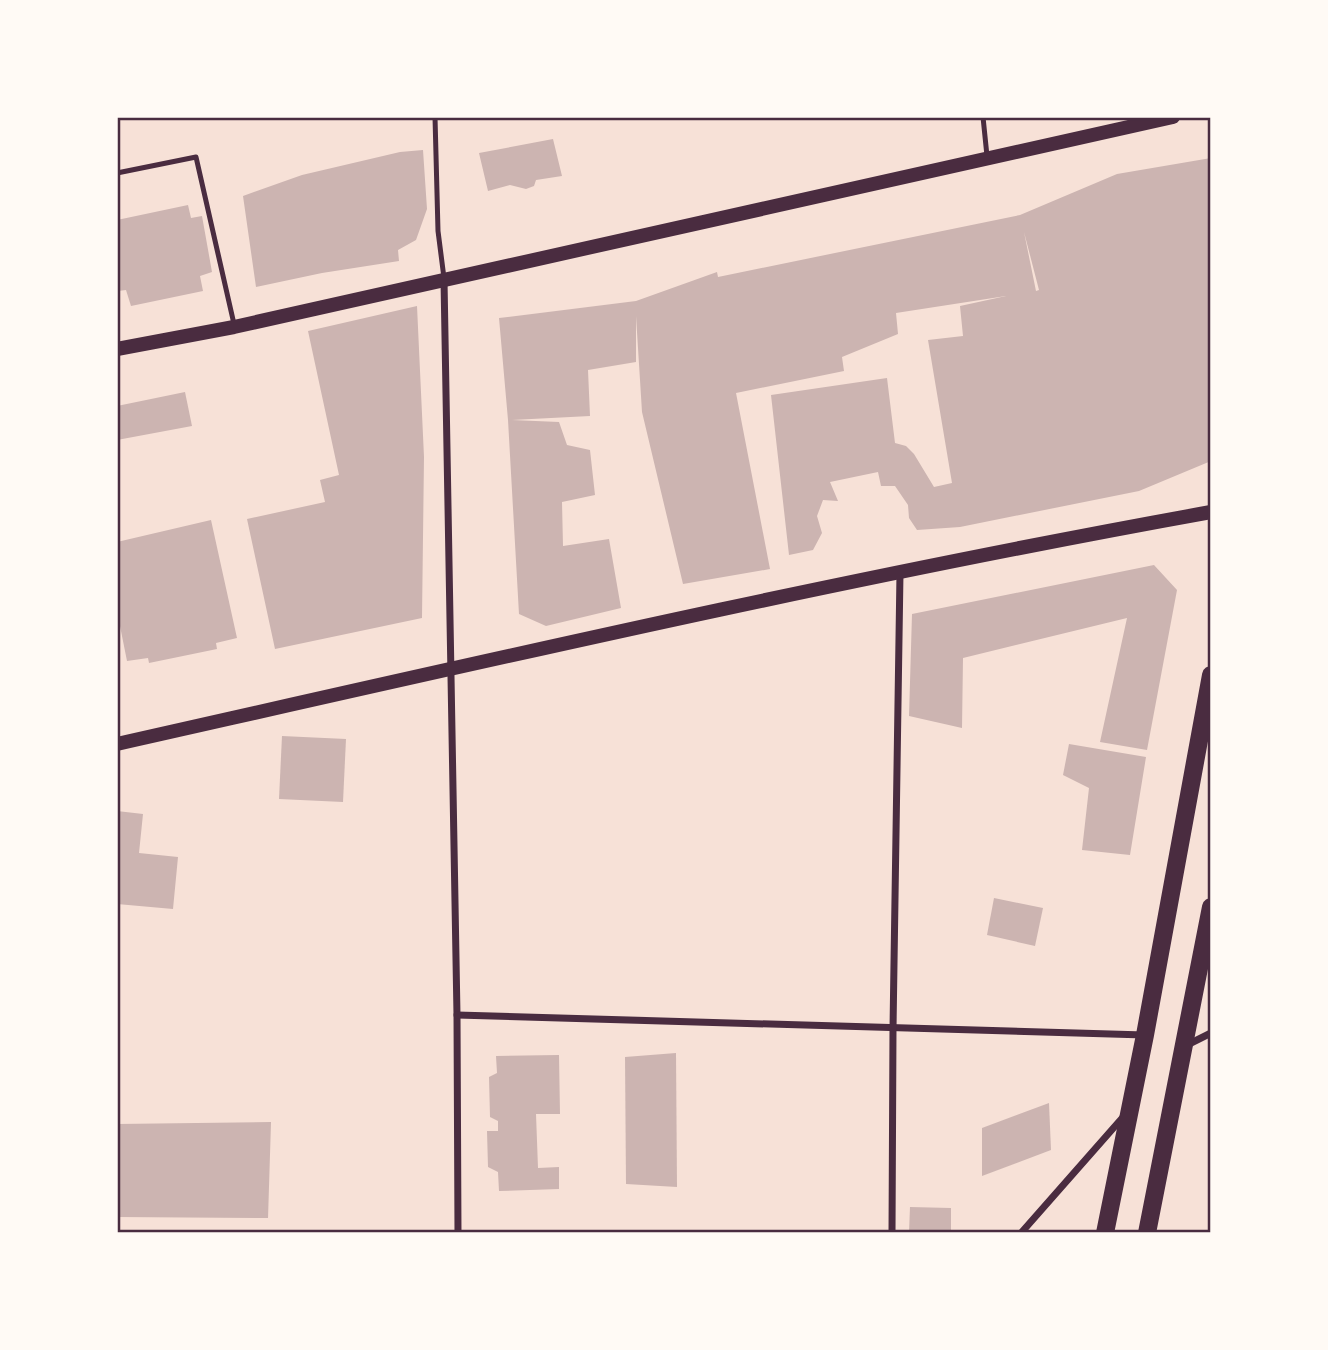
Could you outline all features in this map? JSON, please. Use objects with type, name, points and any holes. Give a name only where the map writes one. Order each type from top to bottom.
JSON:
[{"type":"main road","points":[[117,349],[234,327],[1173,117]]},
{"type":"main road","points":[[117,744],[450,669],[900,573],[1211,512]]},
{"type":"main road","points":[[1105,1233],[1145,1035],[1211,675]]},
{"type":"main road","points":[[1147,1233],[1211,907]]},
{"type":"street","points":[[444,279],[457,1016],[458,1233]]},
{"type":"street","points":[[892,1233],[900,573]]},
{"type":"street","points":[[457,1016],[1145,1035]]},
{"type":"street","points":[[1183,1047],[1211,1033]]},
{"type":"street","points":[[1021,1233],[1129,1110]]},
{"type":"lane","points":[[435,117],[438,231],[444,279]]},
{"type":"lane","points":[[983,117],[987,159]]},
{"type":"lane","points":[[117,173],[196,156],[234,327]]},
{"type":"building","points":[[553,139],[562,176],[536,180],[534,186],[526,189],[510,185],[488,191],[479,153]]},
{"type":"building","points":[[423,150],[427,209],[416,240],[398,250],[399,261],[256,287],[243,196],[302,175],[400,152]]},
{"type":"building","points":[[1211,158],[1211,461],[1139,491],[960,527],[917,530],[909,518],[908,505],[895,486],[881,486],[878,472],[830,482],[838,501],[823,500],[817,516],[822,533],[813,550],[789,555],[771,395],[887,378],[895,443],[906,446],[914,454],[934,487],[952,483],[928,340],[963,336],[960,306],[1006,296],[896,313],[898,334],[842,357],[844,371],[736,393],[770,569],[683,584],[642,412],[636,316],[636,362],[588,370],[590,416],[512,420],[559,422],[567,445],[590,450],[595,495],[562,502],[563,546],[609,539],[621,608],[546,626],[519,614],[508,420],[499,318],[636,301],[717,272],[718,277],[1020,215],[1117,174]],"holes":[[[1024,232],[1039,290],[1036,291]]]},
{"type":"building","points":[[188,205],[191,218],[202,216],[212,272],[200,276],[203,291],[131,306],[126,290],[118,291],[117,287],[117,220]]},
{"type":"building","points":[[417,306],[424,457],[422,618],[275,649],[247,519],[325,502],[320,480],[339,475],[308,331]]},
{"type":"building","points":[[185,392],[192,426],[117,440],[117,406]]},
{"type":"building","points":[[211,520],[237,638],[216,643],[217,649],[149,663],[148,658],[127,661],[117,611],[117,542]]},
{"type":"building","points":[[1154,565],[1177,590],[1147,750],[1100,742],[1127,618],[963,658],[962,728],[909,716],[912,614]]},
{"type":"building","points":[[282,736],[346,739],[343,802],[279,799]]},
{"type":"building","points":[[1069,744],[1146,757],[1130,855],[1082,850],[1089,788],[1063,775]]},
{"type":"building","points":[[117,811],[143,814],[139,853],[178,857],[173,909],[117,904]]},
{"type":"building","points":[[994,898],[1043,908],[1035,946],[987,935]]},
{"type":"building","points":[[676,1053],[677,1187],[626,1184],[625,1057]]},
{"type":"building","points":[[559,1055],[560,1114],[536,1114],[538,1168],[559,1167],[559,1189],[499,1191],[498,1172],[488,1167],[487,1131],[498,1131],[498,1121],[490,1117],[489,1077],[497,1073],[496,1056]]},
{"type":"building","points":[[1049,1103],[1051,1150],[982,1176],[982,1128]]},
{"type":"building","points":[[271,1122],[268,1218],[117,1217],[117,1124]]},
{"type":"building","points":[[910,1207],[951,1208],[951,1233],[909,1233]]}]
